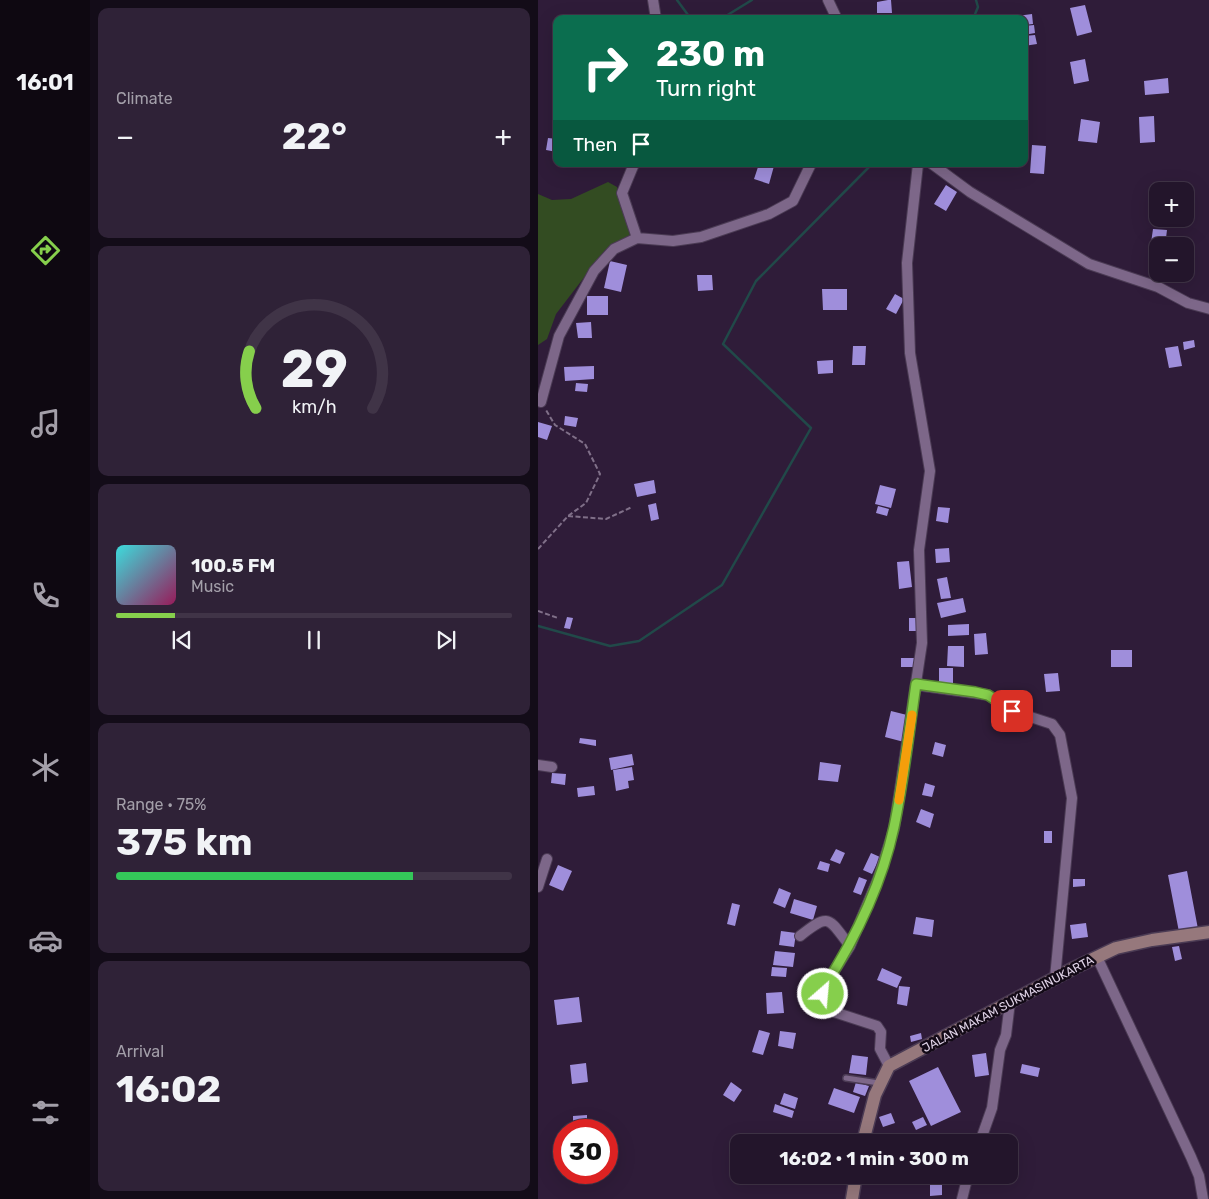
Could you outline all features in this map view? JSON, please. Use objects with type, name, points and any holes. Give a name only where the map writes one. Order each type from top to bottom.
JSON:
[{"type":"street","points":[[653,0],[655,15]]},
{"type":"street","points":[[828,0],[835,15]]},
{"type":"street","points":[[633,167],[622,193],[637,238]]},
{"type":"street","points":[[539,402],[559,336],[594,271],[614,249],[637,238],[685,240],[733,227],[769,214],[794,200],[810,167]]},
{"type":"street","points":[[865,1134],[879,1083],[889,1066],[880,1049],[881,1032],[877,1026],[831,1011],[824,1000],[824,987],[850,946],[878,879],[894,829],[922,644],[919,550],[930,471],[910,353],[907,263],[918,167]]},
{"type":"street","points":[[936,167],[970,192],[1089,264],[1158,287],[1188,303],[1210,309]]},
{"type":"street","points":[[916,684],[988,695],[1012,711],[1052,724],[1060,735],[1072,798],[1055,978]]},
{"type":"street","points":[[538,765],[552,767]]},
{"type":"street","points":[[538,887],[547,859]]},
{"type":"street","points":[[800,936],[819,921],[824,920],[832,923],[850,946]]},
{"type":"street","name":"JALAN MAKAM SUKMASINUKARTA","points":[[889,1066],[1097,957],[1135,943],[1210,932]]},
{"type":"street","points":[[1097,957],[1191,1157],[1199,1176],[1203,1199]]},
{"type":"street","points":[[983,1134],[992,1108],[1000,1050],[1006,1035],[1010,1002]]},
{"type":"street","points":[[852,1199],[854,1184]]},
{"type":"street","points":[[962,1199],[966,1184]]},
{"type":"lane","points":[[846,1078],[879,1083]]},
{"type":"path","points":[[538,549],[568,516],[586,503],[600,474],[584,444],[554,425],[539,402]]},
{"type":"path","points":[[568,516],[606,519],[632,507]]},
{"type":"path","points":[[538,611],[558,618]]},
{"type":"green space","points":[[608,182],[617,187],[630,235],[605,250],[556,314],[547,339],[538,345],[538,194],[552,200],[571,199]]},
{"type":"building","points":[[891,0],[892,13],[877,13],[877,2]]},
{"type":"building","points":[[1085,5],[1092,32],[1077,36],[1070,8]]},
{"type":"building","points":[[1032,14],[1033,24],[1028,25],[1028,15],[1024,15]]},
{"type":"building","points":[[1034,25],[1035,33],[1028,34],[1028,26]]},
{"type":"building","points":[[1035,35],[1037,44],[1028,45],[1028,36]]},
{"type":"building","points":[[1085,59],[1089,81],[1074,84],[1070,62]]},
{"type":"building","points":[[1168,78],[1169,93],[1145,95],[1144,81]]},
{"type":"building","points":[[1154,116],[1155,142],[1140,143],[1139,117]]},
{"type":"building","points":[[1081,119],[1100,122],[1097,143],[1078,141]]},
{"type":"building","points":[[548,138],[553,139],[553,151],[546,150]]},
{"type":"building","points":[[1032,145],[1046,146],[1044,174],[1030,173]]},
{"type":"building","points":[[758,167],[774,167],[769,184],[754,179]]},
{"type":"building","points":[[946,185],[957,192],[946,211],[934,204]]},
{"type":"building","points":[[1153,229],[1167,230],[1166,237],[1152,237]]},
{"type":"building","points":[[610,261],[627,265],[621,292],[604,288]]},
{"type":"building","points":[[697,275],[712,275],[713,290],[698,291]]},
{"type":"building","points":[[822,289],[847,289],[847,310],[823,310]]},
{"type":"building","points":[[895,294],[904,299],[896,314],[886,309]]},
{"type":"building","points":[[587,296],[608,296],[608,315],[587,315]]},
{"type":"building","points":[[591,322],[592,338],[578,338],[576,323]]},
{"type":"building","points":[[1194,340],[1195,347],[1184,350],[1183,342]]},
{"type":"building","points":[[853,346],[866,346],[865,365],[852,365]]},
{"type":"building","points":[[1178,346],[1182,366],[1169,368],[1165,348]]},
{"type":"building","points":[[833,360],[833,373],[818,374],[817,361]]},
{"type":"building","points":[[594,366],[594,379],[565,381],[564,367]]},
{"type":"building","points":[[576,383],[588,384],[587,392],[575,391]]},
{"type":"building","points":[[565,416],[578,418],[576,427],[564,425]]},
{"type":"building","points":[[538,422],[552,426],[547,440],[538,437]]},
{"type":"building","points":[[654,480],[656,493],[637,497],[634,484]]},
{"type":"building","points":[[880,485],[896,489],[891,508],[875,504]]},
{"type":"building","points":[[656,503],[659,519],[651,521],[648,505]]},
{"type":"building","points":[[878,506],[889,509],[887,516],[876,513]]},
{"type":"building","points":[[938,507],[950,508],[948,523],[936,521]]},
{"type":"building","points":[[949,548],[950,562],[936,563],[935,549]]},
{"type":"building","points":[[909,561],[912,587],[899,589],[897,562]]},
{"type":"building","points":[[947,577],[951,598],[941,599],[937,579]]},
{"type":"building","points":[[963,598],[966,612],[941,618],[937,603]]},
{"type":"building","points":[[567,617],[573,618],[570,629],[564,628]]},
{"type":"building","points":[[909,618],[921,618],[921,631],[909,631]]},
{"type":"building","points":[[969,624],[969,635],[948,636],[948,625]]},
{"type":"building","points":[[986,633],[988,654],[975,655],[974,634]]},
{"type":"building","points":[[948,646],[964,646],[964,667],[947,666]]},
{"type":"building","points":[[1111,650],[1132,650],[1132,667],[1111,667]]},
{"type":"building","points":[[901,658],[916,658],[916,667],[901,667]]},
{"type":"building","points":[[939,668],[953,668],[953,684],[939,684]]},
{"type":"building","points":[[1058,673],[1060,691],[1046,692],[1044,674]]},
{"type":"building","points":[[891,711],[911,716],[904,742],[885,737]]},
{"type":"building","points":[[580,738],[596,740],[596,746],[579,743]]},
{"type":"building","points":[[935,742],[946,745],[943,757],[932,754]]},
{"type":"building","points":[[632,754],[634,765],[611,770],[609,758]]},
{"type":"building","points":[[820,762],[841,765],[838,782],[818,780]]},
{"type":"building","points":[[632,767],[634,780],[628,781],[629,788],[616,791],[613,770]]},
{"type":"building","points":[[552,773],[566,774],[565,785],[551,783]]},
{"type":"building","points":[[925,783],[935,786],[932,797],[922,795]]},
{"type":"building","points":[[594,786],[595,795],[578,797],[577,788]]},
{"type":"building","points":[[921,809],[934,814],[930,828],[916,822]]},
{"type":"building","points":[[1044,831],[1052,831],[1052,843],[1044,843]]},
{"type":"building","points":[[836,849],[845,853],[840,864],[830,860]]},
{"type":"building","points":[[871,853],[880,857],[872,874],[863,870]]},
{"type":"building","points":[[820,861],[830,864],[828,872],[817,869]]},
{"type":"building","points":[[558,865],[572,871],[563,891],[549,885]]},
{"type":"building","points":[[1187,871],[1198,929],[1179,932],[1168,875]]},
{"type":"building","points":[[859,877],[867,880],[861,895],[853,892]]},
{"type":"building","points":[[1073,879],[1085,879],[1085,886],[1073,887]]},
{"type":"building","points":[[779,888],[791,893],[785,908],[773,903]]},
{"type":"building","points":[[794,899],[817,906],[813,920],[790,913]]},
{"type":"building","points":[[732,903],[740,905],[735,926],[727,924]]},
{"type":"building","points":[[916,917],[934,920],[932,937],[913,934]]},
{"type":"building","points":[[1086,923],[1088,937],[1072,939],[1070,925]]},
{"type":"building","points":[[781,931],[796,933],[794,947],[779,945]]},
{"type":"building","points":[[1179,946],[1182,959],[1175,961],[1172,947]]},
{"type":"building","points":[[775,951],[795,953],[793,967],[773,965]]},
{"type":"building","points":[[772,967],[787,968],[786,977],[771,976]]},
{"type":"building","points":[[882,968],[902,977],[897,988],[877,980]]},
{"type":"building","points":[[899,986],[910,987],[907,1006],[897,1004]]},
{"type":"building","points":[[782,992],[784,1013],[767,1014],[766,993]]},
{"type":"building","points":[[579,997],[582,1022],[557,1025],[554,1000]]},
{"type":"building","points":[[759,1030],[770,1033],[763,1055],[752,1052]]},
{"type":"building","points":[[780,1031],[796,1033],[793,1049],[778,1046]]},
{"type":"building","points":[[921,1033],[922,1039],[911,1042],[910,1036]]},
{"type":"building","points":[[986,1053],[989,1075],[975,1077],[972,1055]]},
{"type":"building","points":[[852,1055],[868,1057],[866,1075],[849,1073]]},
{"type":"building","points":[[586,1063],[588,1082],[572,1084],[570,1065]]},
{"type":"building","points":[[1022,1064],[1040,1068],[1038,1077],[1020,1073]]},
{"type":"building","points":[[938,1067],[961,1112],[931,1126],[909,1081]]},
{"type":"building","points":[[731,1082],[742,1090],[734,1102],[723,1095]]},
{"type":"building","points":[[856,1082],[869,1086],[865,1096],[853,1092]]},
{"type":"building","points":[[834,1088],[860,1097],[854,1113],[828,1104]]},
{"type":"building","points":[[784,1093],[798,1098],[795,1109],[780,1104]]},
{"type":"building","points":[[775,1104],[794,1111],[792,1118],[773,1112]]},
{"type":"building","points":[[891,1113],[895,1123],[883,1127],[879,1117]]},
{"type":"building","points":[[587,1115],[587,1119],[573,1119],[573,1116]]},
{"type":"building","points":[[923,1117],[927,1125],[916,1130],[912,1122]]},
{"type":"building","points":[[930,1184],[942,1184],[942,1195],[930,1196]]},
{"type":"waterway","points":[[677,0],[688,15]]},
{"type":"waterway","points":[[728,15],[752,0]]},
{"type":"waterway","points":[[975,15],[978,7],[976,0]]},
{"type":"waterway","points":[[538,626],[610,646],[639,641],[722,585],[811,428],[723,344],[756,281],[869,167]]},
{"type":"slow traffic","points":[[899,800],[912,715]]},
{"type":"route","points":[[823,994],[824,987],[850,946],[878,879],[894,829],[916,684],[988,695],[1012,711]]}]
